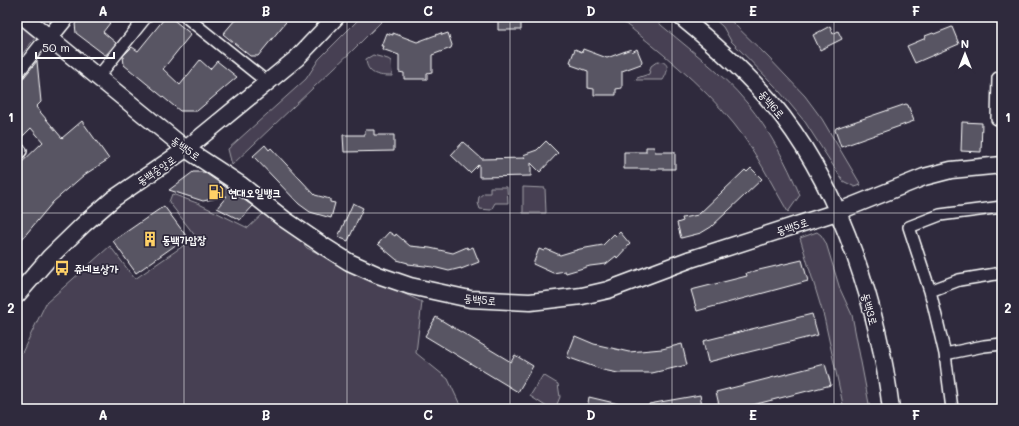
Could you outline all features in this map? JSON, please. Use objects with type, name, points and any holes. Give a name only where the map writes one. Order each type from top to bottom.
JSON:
[{"type":"street","name":"동백5로","points":[[24,17],[45,41],[98,77],[186,150],[241,185],[284,219],[349,262],[410,286],[470,299],[530,302],[575,297],[608,290],[691,259],[837,212],[924,177],[952,170],[1002,165]]},
{"type":"street","points":[[17,74],[66,17]]},
{"type":"street","points":[[98,77],[146,17]]},
{"type":"street","points":[[186,17],[267,82]]},
{"type":"street","name":"동백중앙로","points":[[17,295],[50,258],[84,224],[113,199],[186,150],[297,58],[336,17]]},
{"type":"street","name":"동백6로","points":[[681,17],[732,62],[757,87],[782,116],[803,146],[837,212]]},
{"type":"street","points":[[1002,78],[998,78],[997,119],[1002,119]]},
{"type":"street","points":[[952,409],[945,354],[930,290],[909,227],[940,215],[1002,207]]},
{"type":"street","name":"동백3로","points":[[837,212],[849,239],[865,288],[882,356],[891,409]]},
{"type":"street","points":[[930,290],[959,280],[1002,273]]},
{"type":"street","points":[[945,354],[1002,344]]},
{"type":"shaded area","points":[[361,17],[386,17],[232,165],[228,149],[306,79],[319,59]]},
{"type":"shaded area","points":[[617,17],[652,17],[714,69],[737,91],[770,136],[800,195],[788,212],[742,134],[721,109],[693,80]]},
{"type":"shaded area","points":[[712,17],[727,17],[805,96],[822,119],[861,185],[855,187],[843,181],[805,122],[775,86],[731,41],[723,27]]},
{"type":"shaded area","points":[[17,23],[35,38],[17,61]]},
{"type":"shaded area","points":[[373,55],[391,61],[392,76],[378,75],[371,71],[366,59]]},
{"type":"shaded area","points":[[658,61],[667,65],[667,71],[663,80],[636,80],[637,78],[649,74],[651,66]]},
{"type":"shaded area","points":[[490,187],[507,187],[508,203],[495,203],[491,210],[480,209],[478,203],[479,197],[484,193],[490,193]]},
{"type":"shaded area","points":[[523,187],[545,188],[546,213],[523,213]]},
{"type":"shaded area","points":[[172,194],[197,203],[248,228],[264,213],[297,236],[307,248],[422,302],[416,353],[448,379],[462,409],[17,409],[17,363],[46,303],[110,246],[135,279],[196,237],[169,202]]},
{"type":"shaded area","points":[[817,232],[826,243],[840,289],[852,315],[870,409],[844,409],[824,317],[800,238]]},
{"type":"shaded area","points":[[543,375],[558,384],[560,397],[555,409],[550,409],[530,396]]},
{"type":"building","points":[[81,17],[102,17],[110,23],[103,32],[116,43],[107,54],[105,55],[76,33],[75,24]]},
{"type":"building","points":[[170,17],[191,34],[163,69],[180,85],[200,60],[210,69],[217,61],[237,77],[197,111],[180,111],[124,65],[123,56],[132,47],[138,51],[164,19]]},
{"type":"building","points":[[239,17],[290,17],[258,56],[250,56],[223,34]]},
{"type":"building","points":[[498,17],[521,17],[521,30],[498,30]]},
{"type":"building","points":[[830,26],[833,34],[838,31],[842,39],[820,50],[813,35]]},
{"type":"building","points":[[952,27],[959,44],[915,63],[907,46],[926,38],[925,36]]},
{"type":"building","points":[[386,33],[393,35],[393,33],[417,42],[441,33],[442,35],[448,33],[452,45],[451,48],[432,55],[432,72],[427,73],[427,79],[404,79],[404,73],[399,72],[399,55],[382,49],[383,46],[381,46]]},
{"type":"building","points":[[575,49],[582,52],[583,49],[607,58],[631,49],[632,52],[637,49],[642,61],[641,64],[622,71],[622,88],[616,89],[616,95],[594,95],[594,89],[588,88],[588,71],[571,65],[572,63],[570,62]]},
{"type":"building","points":[[37,61],[41,102],[36,107],[62,138],[82,121],[109,159],[84,175],[53,202],[17,245],[17,167],[43,142],[31,128],[17,142],[17,86]]},
{"type":"building","points":[[906,104],[908,105],[914,121],[841,147],[835,130],[836,128]]},
{"type":"building","points":[[962,122],[982,123],[981,152],[961,151]]},
{"type":"building","points":[[365,130],[374,130],[374,135],[394,135],[394,151],[344,152],[343,135],[365,135]]},
{"type":"building","points":[[546,141],[558,153],[540,172],[531,163],[531,176],[479,177],[479,164],[470,173],[451,155],[463,142],[482,159],[525,158],[523,155],[537,150]]},
{"type":"building","points":[[265,145],[269,150],[271,148],[315,195],[330,199],[330,202],[335,203],[331,218],[310,212],[299,204],[253,156]]},
{"type":"building","points":[[646,147],[654,147],[655,152],[675,152],[675,169],[624,169],[624,152],[646,152]]},
{"type":"building","points":[[751,168],[762,179],[711,227],[701,233],[681,238],[677,223],[683,221],[682,218],[698,215],[745,170],[747,172]]},
{"type":"building","points":[[193,172],[204,172],[253,206],[240,220],[217,208],[227,196],[203,201],[169,190]]},
{"type":"building","points":[[353,203],[363,208],[348,241],[338,237]]},
{"type":"building","name":"동백가압장","points":[[164,206],[187,237],[136,273],[113,241]]},
{"type":"building","points":[[389,232],[395,236],[396,234],[410,246],[430,248],[453,253],[467,247],[468,249],[473,247],[479,262],[461,269],[449,271],[433,267],[408,264],[397,260],[378,244]]},
{"type":"building","points":[[620,232],[630,244],[617,258],[616,256],[606,264],[590,266],[566,273],[565,271],[553,273],[533,264],[539,249],[544,251],[546,249],[560,255],[580,249],[603,245],[614,234],[616,236]]},
{"type":"building","points":[[802,260],[808,281],[697,311],[691,290],[747,276],[746,273]]},
{"type":"building","points":[[812,314],[818,335],[708,362],[703,341]]},
{"type":"building","points":[[436,317],[511,362],[515,355],[533,366],[518,392],[425,336]]},
{"type":"building","points":[[575,336],[594,344],[629,352],[662,349],[682,344],[687,365],[652,373],[618,373],[603,370],[567,357]]},
{"type":"building","points":[[825,364],[831,385],[737,409],[720,409],[716,392]]},
{"type":"building","points":[[700,395],[703,409],[649,409],[649,404]]},
{"type":"building","points":[[589,397],[627,406],[627,409],[587,409]]},
{"type":"place","name":"현대오일뱅크","points":[[216,192]]},
{"type":"place","name":"동백가압장","points":[[150,239]]},
{"type":"place","name":"쥬네브상가","points":[[62,268]]}]
